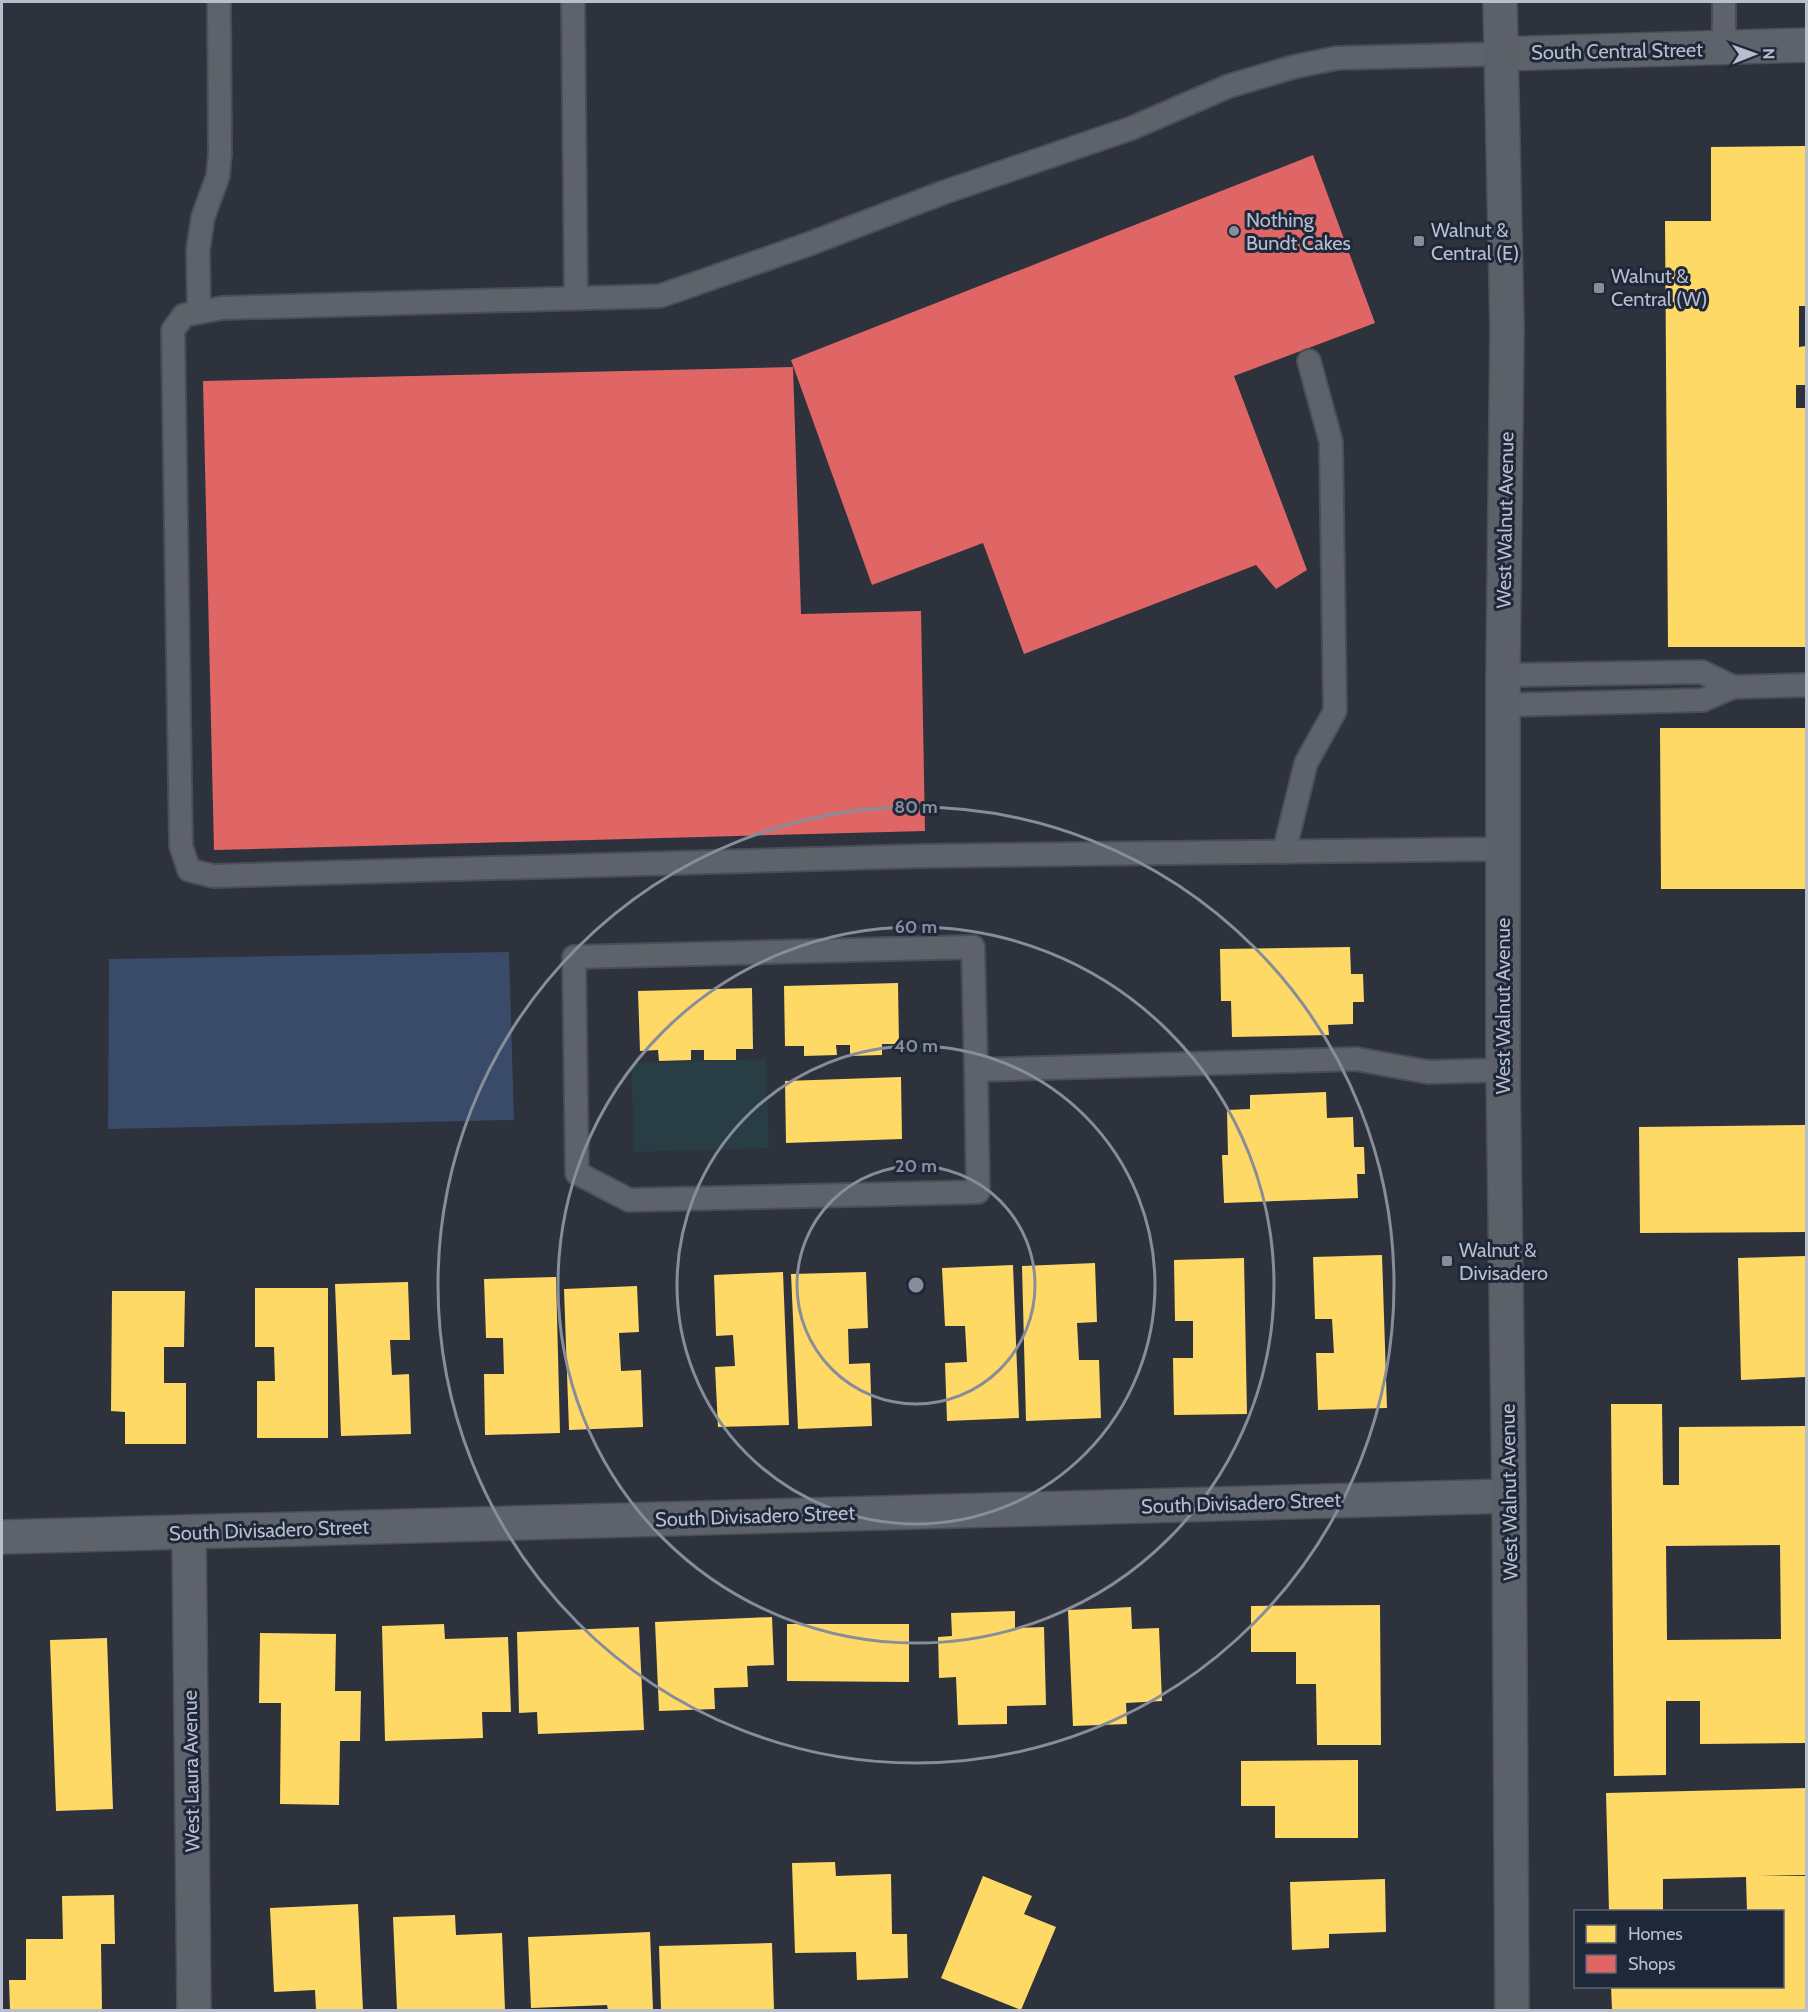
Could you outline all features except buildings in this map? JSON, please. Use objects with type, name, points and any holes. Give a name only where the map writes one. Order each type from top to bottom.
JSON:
[{"type":"main road","name":"West Walnut Avenue","points":[[1500,2],[1507,329],[1502,849],[1512,2010]]},
{"type":"street","name":"South Central Street","points":[[1500,54],[1806,45]]},
{"type":"street","name":"South Divisadero Street","points":[[2,1537],[1509,1496]]},
{"type":"street","name":"West Laura Avenue","points":[[189,1532],[194,2010]]},
{"type":"lane","points":[[199,311],[198,250],[203,217],[218,176],[220,153],[219,2]]},
{"type":"lane","points":[[573,2],[576,297]]},
{"type":"lane","points":[[1724,2],[1724,48]]},
{"type":"lane","points":[[1500,54],[1337,58],[1293,67],[1229,86],[1132,128],[942,193],[809,244],[660,296],[222,308],[184,315],[172,330],[181,846],[189,870],[213,876],[921,856],[1502,849]]},
{"type":"lane","points":[[1284,852],[1306,763],[1335,711],[1331,442],[1309,361]]},
{"type":"lane","points":[[1503,690],[1702,672],[1733,687]]},
{"type":"lane","points":[[1503,690],[1702,700],[1733,687],[1806,686]]},
{"type":"lane","points":[[973,947],[976,1070],[978,1192],[629,1200],[577,1173],[574,957],[973,947]]},
{"type":"lane","points":[[976,1070],[1356,1059],[1428,1072],[1503,1070]]},
{"type":"shaded area","points":[[766,1059],[769,1148],[634,1152],[631,1063]]},
{"type":"water","points":[[509,952],[514,1120],[108,1129],[109,959]]},
{"type":"place","name":"Nothing Bundt Cakes","points":[[1234,231]]},
{"type":"place","name":"Walnut & Central (E)","points":[[1419,241]]},
{"type":"place","name":"Walnut & Central (W)","points":[[1599,288]]},
{"type":"place","name":"Walnut & Divisadero","points":[[1447,1261]]}]
